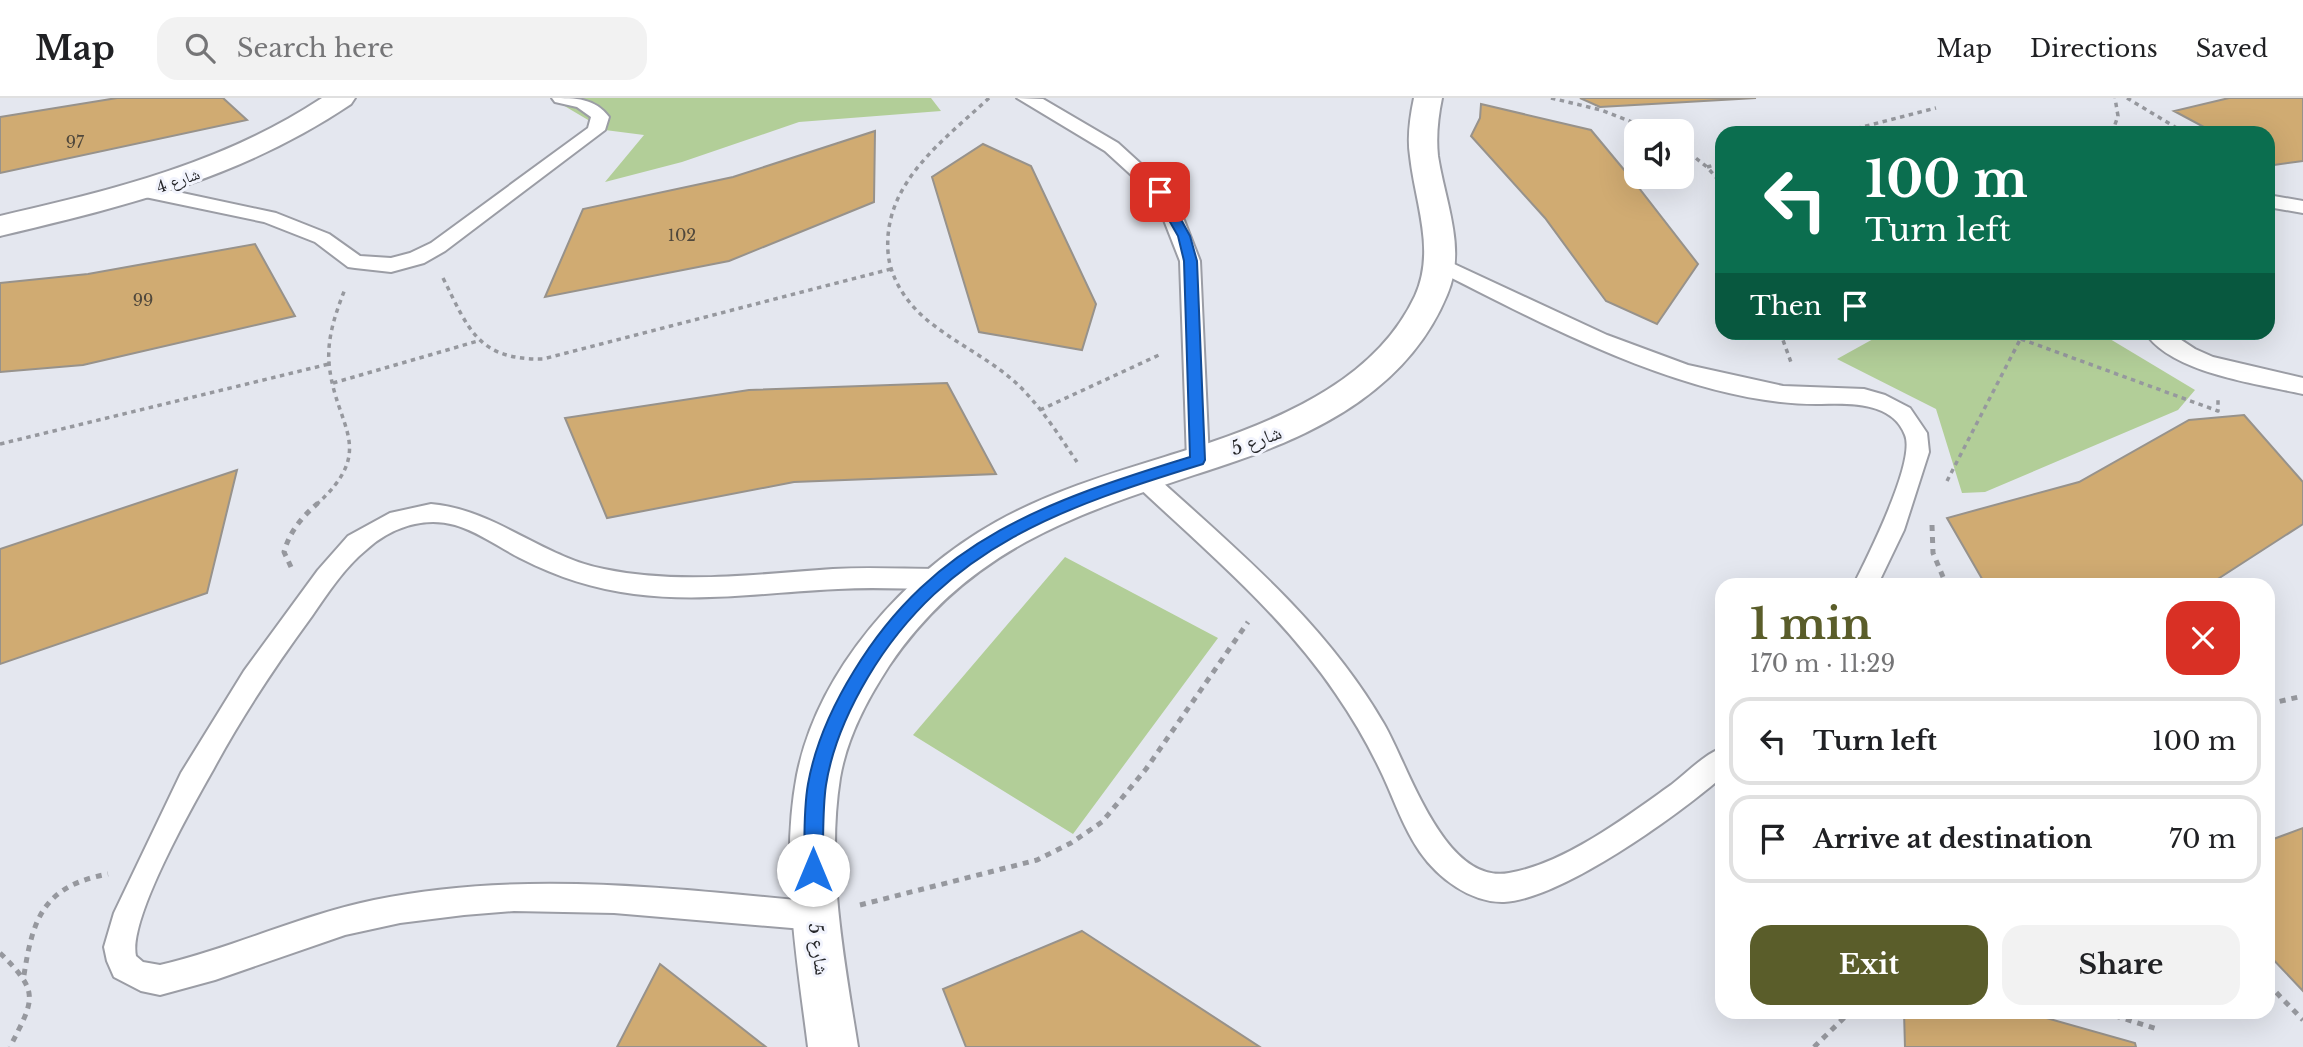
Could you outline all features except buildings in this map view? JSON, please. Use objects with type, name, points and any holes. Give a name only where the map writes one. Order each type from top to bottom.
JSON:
[{"type":"street","name":"شارع 4","points":[[0,226],[145,191],[233,159],[308,121],[341,98]]},
{"type":"street","name":"شارع 5","points":[[833,1047],[815,916],[812,846],[817,785],[830,741],[849,694],[875,651],[905,612],[940,579],[978,550],[1019,525],[1097,491],[1261,440],[1303,422],[1341,400],[1373,375],[1399,349],[1433,293],[1440,263],[1439,229],[1424,154],[1423,125],[1428,98]]},
{"type":"lane","points":[[145,191],[249,212],[288,223],[322,238],[355,262],[391,265],[430,252],[596,130],[600,117],[598,111],[584,103],[561,98]]},
{"type":"lane","points":[[1026,98],[1101,140],[1142,173],[1160,192],[1184,236],[1190,261],[1195,339],[1198,460]]},
{"type":"lane","points":[[2275,202],[2303,207]]},
{"type":"lane","points":[[1440,263],[1607,345],[1670,369],[1770,392],[1803,396],[1848,394],[1867,397],[1901,414],[1913,426],[1919,440],[1917,453],[1900,511],[1869,578]]},
{"type":"lane","points":[[2165,340],[2178,350],[2217,365],[2303,386]]},
{"type":"lane","points":[[1143,478],[1266,595],[1312,643],[1358,704],[1429,841],[1442,859],[1459,873],[1480,883],[1503,888],[1523,886],[1621,834],[1668,803],[1715,766]]},
{"type":"lane","points":[[815,916],[595,897],[459,901],[355,919],[160,980],[142,978],[128,970],[120,958],[119,941],[148,869],[217,737],[271,653],[314,594],[342,559],[374,531],[415,514],[455,514],[540,557],[570,569],[640,585],[719,589],[839,579],[940,579]]},
{"type":"path","points":[[989,98],[914,170],[897,193],[888,217],[885,243],[891,269],[905,296],[927,321],[990,361],[1017,383],[1040,410],[1097,491]]},
{"type":"path","points":[[1551,98],[1601,110],[1624,119]]},
{"type":"path","points":[[2115,98],[2119,105],[2116,126]]},
{"type":"path","points":[[2127,98],[2173,126]]},
{"type":"path","points":[[1866,126],[1936,108]]},
{"type":"path","points":[[1694,157],[1715,176]]},
{"type":"path","points":[[1707,167],[1715,165]]},
{"type":"path","points":[[430,252],[478,341],[502,357],[522,361],[543,359],[891,269]]},
{"type":"path","points":[[314,594],[288,562],[284,552],[290,529],[334,486],[349,464],[351,454],[341,401],[333,383],[329,363],[334,320],[355,262]]},
{"type":"path","points":[[1040,410],[1195,339]]},
{"type":"path","points":[[1946,484],[2020,340]]},
{"type":"path","points":[[2024,340],[2218,411],[2217,365]]},
{"type":"path","points":[[333,383],[478,341]]},
{"type":"path","points":[[0,444],[329,363]]},
{"type":"path","points":[[1934,516],[1933,553],[1943,578]]},
{"type":"path","points":[[815,916],[1037,860],[1071,843],[1102,822],[1146,769],[1266,595]]},
{"type":"path","points":[[2275,702],[2303,696]]},
{"type":"path","points":[[24,975],[35,922],[45,907],[60,893],[95,876],[148,869]]},
{"type":"path","points":[[0,953],[24,975],[32,999],[26,1020],[10,1047]]},
{"type":"path","points":[[2275,991],[2303,1020]]},
{"type":"path","points":[[1814,1047],[1843,1019]]},
{"type":"path","points":[[2125,1019],[2157,1029]]},
{"type":"green space","points":[[551,98],[931,98],[941,111],[799,122],[682,162],[605,182],[644,135],[605,130]]},
{"type":"green space","points":[[1871,340],[2112,340],[2195,390],[2178,410],[1985,492],[1962,493],[1936,409],[1837,359]]},
{"type":"green space","points":[[1065,557],[1218,638],[1073,834],[913,735]]},
{"type":"route","points":[[813,870],[812,846],[817,785],[830,741],[849,694],[875,651],[905,612],[940,579],[978,550],[1019,525],[1097,491],[1198,460],[1190,261],[1184,236],[1160,192]]}]
